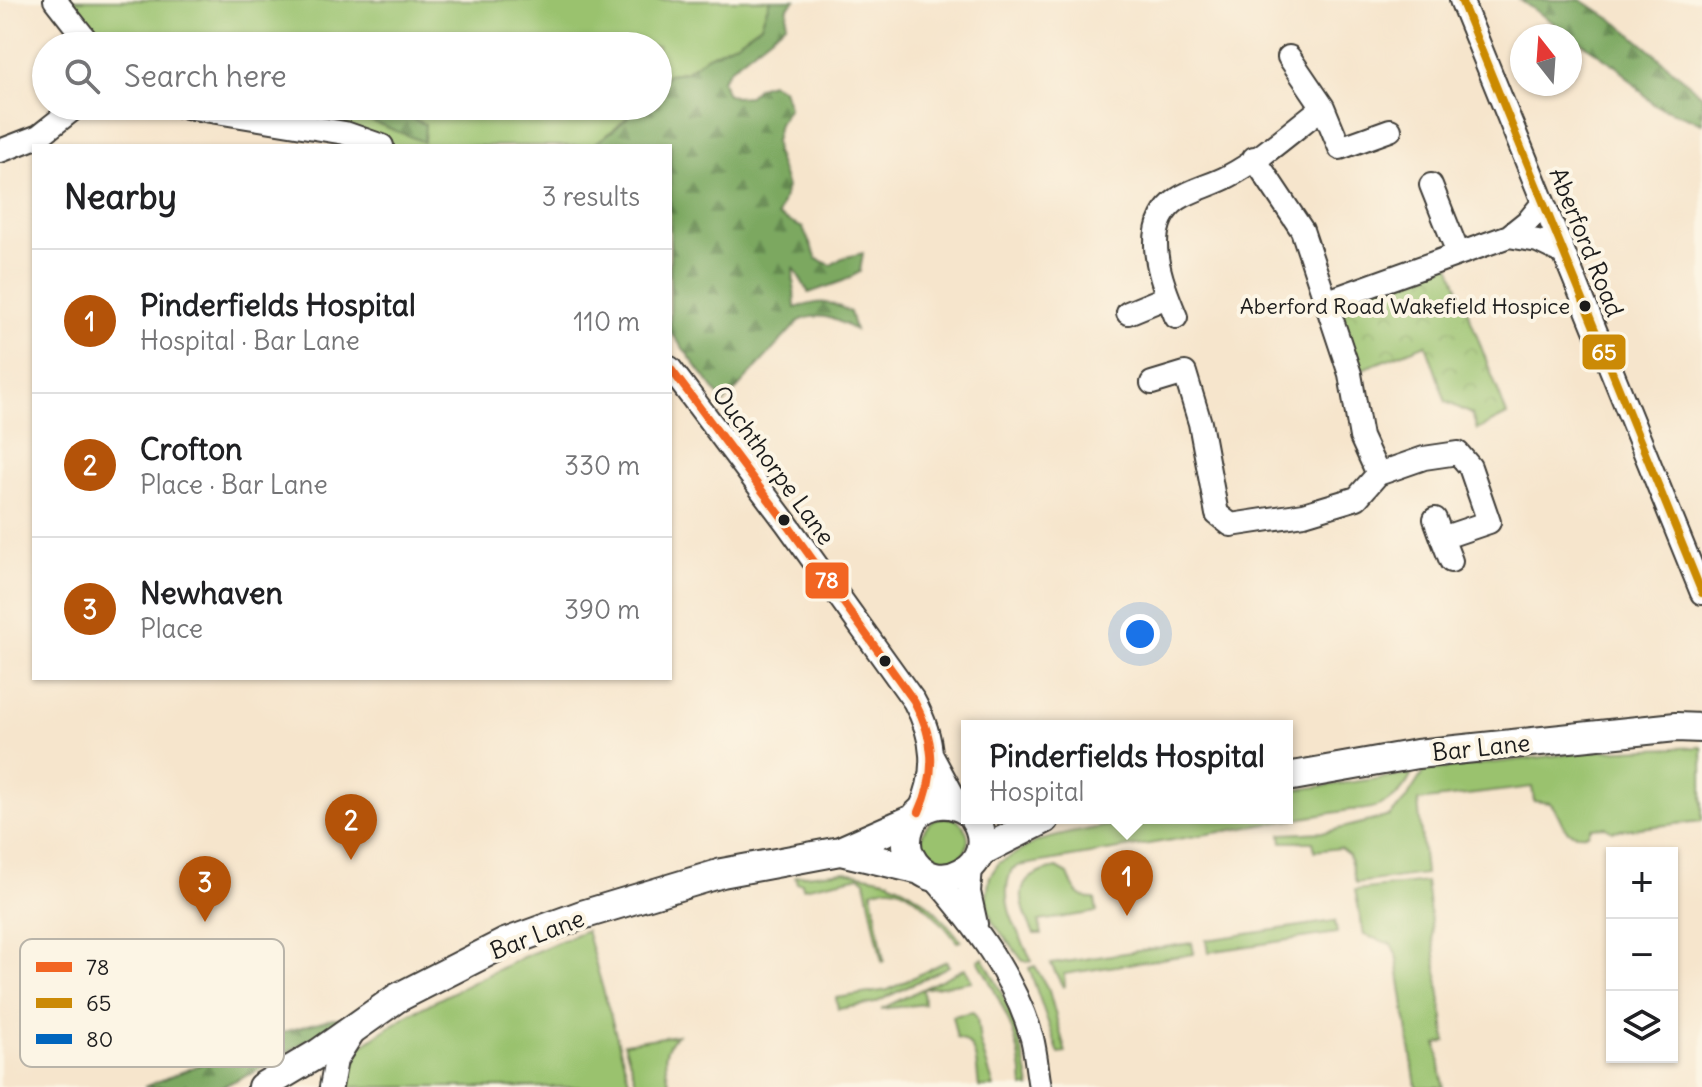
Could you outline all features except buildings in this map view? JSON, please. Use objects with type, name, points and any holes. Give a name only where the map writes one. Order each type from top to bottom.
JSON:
[{"type":"main road","name":"Bar Lane","points":[[1293,776],[1417,754],[1689,727],[1702,710]]},
{"type":"main road","points":[[961,809],[946,803],[934,804],[916,816],[908,829],[907,844],[911,859],[926,873],[954,877],[1010,835],[1037,824]]},
{"type":"main road","name":"Bar Lane","points":[[262,1087],[397,998],[505,943],[582,915],[722,873],[840,851],[916,816]]},
{"type":"main road","points":[[974,824],[982,837],[975,860]]},
{"type":"main road","name":"Bar Lane","points":[[840,851],[926,873]]},
{"type":"street","points":[[55,0],[80,32]]},
{"type":"street","name":"Aberford Road","points":[[1461,0],[1702,593]]},
{"type":"street","points":[[1289,57],[1323,107],[1340,148],[1390,130]]},
{"type":"street","points":[[1128,313],[1172,307],[1159,276],[1156,252],[1158,224],[1177,200],[1231,175],[1323,107]]},
{"type":"street","points":[[0,151],[39,136],[59,120]]},
{"type":"street","points":[[266,120],[345,133],[376,144]]},
{"type":"street","points":[[1254,158],[1302,230],[1350,374],[1361,437],[1378,474]]},
{"type":"street","points":[[1431,185],[1450,205],[1458,253]]},
{"type":"street","points":[[1509,236],[1529,220],[1543,203]]},
{"type":"street","points":[[1325,302],[1509,236],[1524,236],[1563,253]]},
{"type":"street","name":"Ouchthorpe Lane","points":[[672,371],[787,524],[914,701],[928,726],[932,756],[926,798],[916,816]]},
{"type":"street","points":[[1152,383],[1185,373],[1200,423],[1217,514],[1231,525],[1304,514],[1357,498],[1378,474],[1424,458],[1458,453],[1470,467],[1489,522],[1438,528],[1451,561]]},
{"type":"street","name":"Ouchthorpe Lane","points":[[932,756],[961,803]]},
{"type":"street","points":[[975,860],[969,892],[977,929]]},
{"type":"street","points":[[926,873],[977,929],[1014,993],[1032,1039],[1040,1087]]},
{"type":"street","points":[[297,1066],[328,1087],[336,1060],[359,1025]]},
{"type":"green space","points":[[55,0],[770,0],[761,25],[685,72],[672,74],[672,32],[80,32]]},
{"type":"green space","points":[[770,0],[795,0],[788,7],[786,24],[731,68],[722,80],[726,93],[735,97],[749,96],[758,87],[771,83],[783,89],[789,107],[779,124],[775,141],[787,187],[778,216],[803,228],[817,259],[831,265],[842,258],[863,253],[860,272],[809,293],[793,267],[795,308],[817,303],[835,305],[850,312],[855,330],[821,317],[799,321],[724,403],[672,334],[672,144],[595,144],[624,120],[672,120],[672,74],[685,72],[761,25]]},
{"type":"green space","points":[[1520,0],[1581,0],[1622,26],[1702,95],[1702,123],[1654,105],[1619,68],[1582,43],[1582,24],[1555,24]]},
{"type":"green space","points":[[251,120],[624,120],[595,144],[372,144]]},
{"type":"green space","points":[[365,120],[416,120],[425,124],[424,142]]},
{"type":"green space","points":[[1447,257],[1507,415],[1477,430],[1472,414],[1446,402],[1426,344],[1350,374],[1325,302]]},
{"type":"green space","points":[[1702,747],[1702,821],[1612,831],[1606,827],[1591,828],[1588,834],[1571,833],[1563,826],[1550,803],[1534,801],[1532,787],[1418,801],[1425,874],[1356,883],[1349,855],[1340,848],[1315,851],[1313,842],[1282,842],[1281,834],[1326,832],[1390,816],[1407,798],[1424,771],[1594,751]]},
{"type":"green space","points":[[1412,774],[1395,797],[1379,806],[1293,820],[1293,790]]},
{"type":"green space","points":[[945,817],[961,824],[968,840],[961,856],[945,863],[929,856],[922,840],[929,824]]},
{"type":"green space","points":[[1117,824],[1267,824],[1012,869],[1008,881],[1008,905],[1032,961],[1023,961],[992,921],[986,900],[990,876],[999,863],[1038,841]]},
{"type":"green space","points":[[1057,868],[1068,874],[1081,895],[1095,899],[1097,912],[1039,921],[1042,934],[1034,934],[1024,910],[1022,891],[1032,877]]},
{"type":"green space","points":[[845,871],[890,880],[912,893],[938,914],[961,941],[957,942],[928,909],[909,894],[891,887],[882,888],[872,891],[882,962],[865,880],[860,876],[803,888],[795,876]]},
{"type":"green space","points":[[1426,882],[1446,1042],[1437,1044],[1443,1087],[1416,1087],[1396,953],[1391,944],[1364,935],[1355,890]]},
{"type":"green space","points":[[1335,921],[1337,933],[1208,952],[1206,940]]},
{"type":"green space","points":[[586,930],[631,1087],[338,1087],[339,1076],[354,1051],[407,1015],[523,957]]},
{"type":"green space","points":[[1192,943],[1194,954],[1064,974],[1063,987],[1051,964]]},
{"type":"green space","points":[[983,958],[1013,1020],[1030,1087],[1023,1087],[1019,1053],[1002,1006],[978,960]]},
{"type":"green space","points":[[946,961],[949,966],[875,1003],[838,1009],[836,998],[888,990]]},
{"type":"green space","points":[[1035,966],[1049,991],[1066,1053],[1059,1054],[1029,968]]},
{"type":"green space","points":[[965,968],[972,981],[923,989],[924,1004],[881,1009]]},
{"type":"green space","points":[[973,1012],[994,1087],[979,1087],[973,1050],[964,1040],[957,1038],[952,1016]]},
{"type":"green space","points":[[333,1018],[344,1018],[284,1054],[284,1032]]},
{"type":"green space","points":[[677,1035],[666,1053],[670,1087],[638,1087],[624,1043]]},
{"type":"green space","points":[[194,1067],[263,1067],[220,1087],[144,1087]]},
{"type":"transit line","name":"65","points":[[1461,0],[1702,593]]},
{"type":"transit line","name":"78","points":[[672,371],[914,701],[926,729],[931,756],[929,783],[919,812]]},
{"type":"place","name":"Aberford Road Wakefield Hospice","points":[[1585,306]]},
{"type":"place","name":"Crofton","points":[[351,860]]},
{"type":"place","name":"Pinderfields Hospital","points":[[1127,916]]},
{"type":"place","name":"Newhaven","points":[[205,922]]}]
